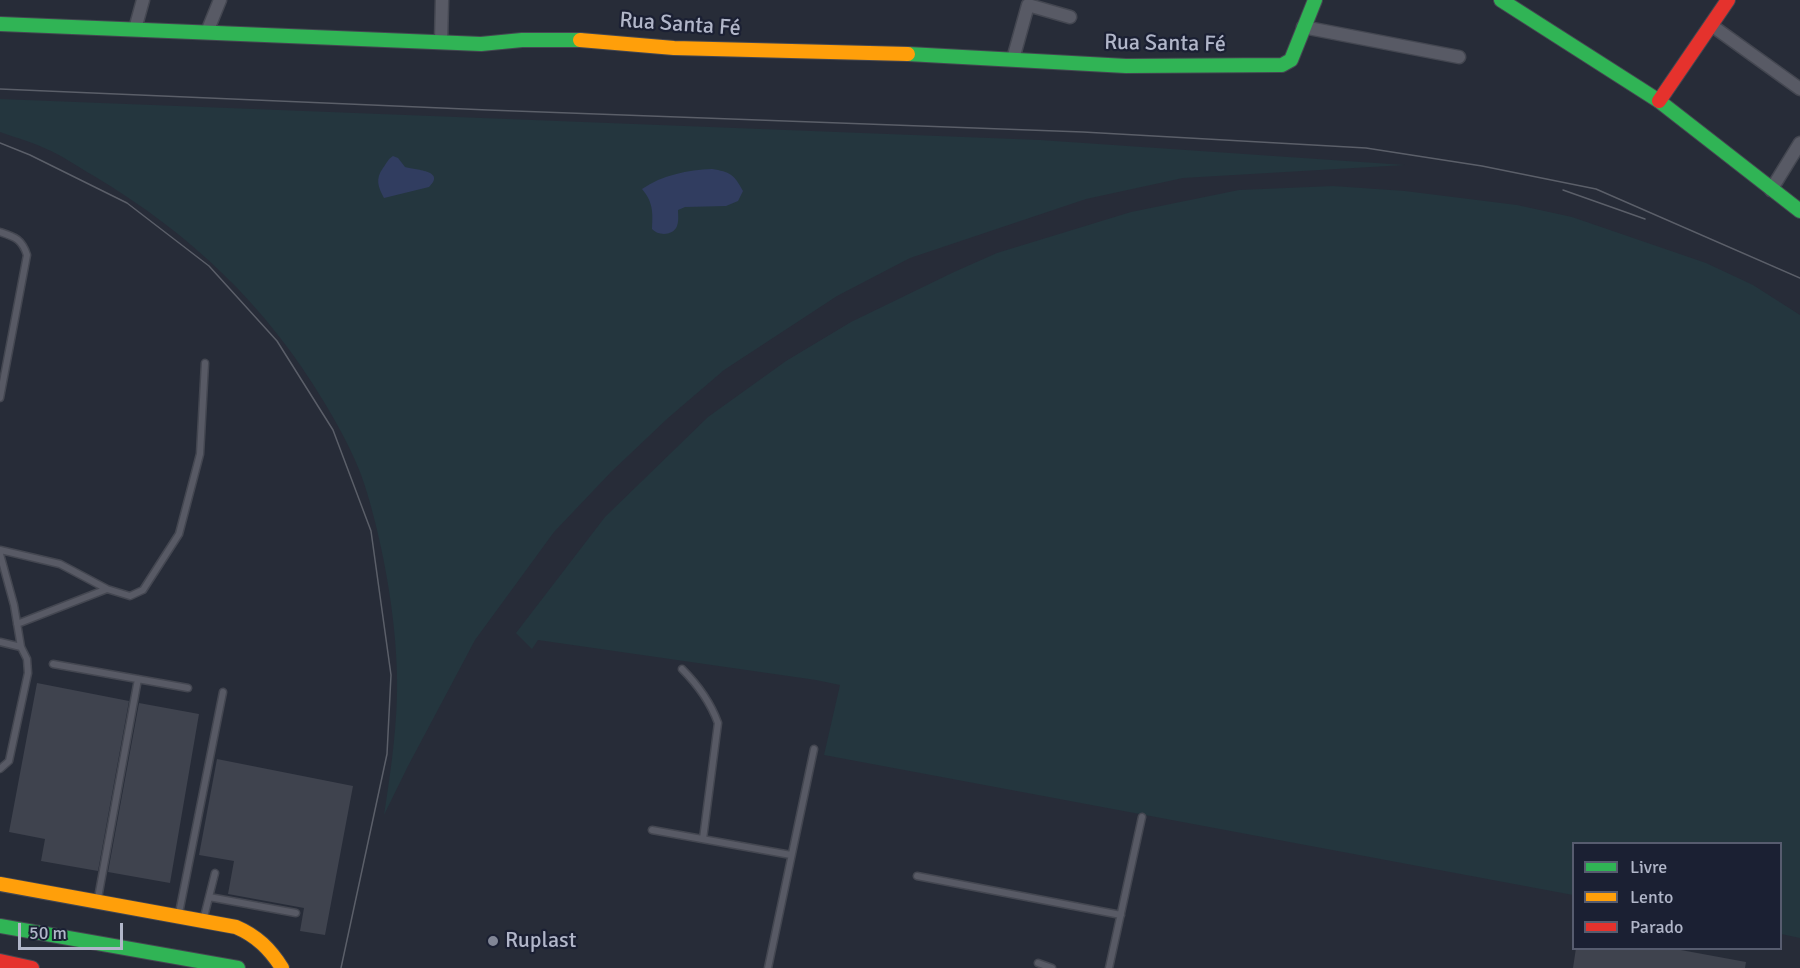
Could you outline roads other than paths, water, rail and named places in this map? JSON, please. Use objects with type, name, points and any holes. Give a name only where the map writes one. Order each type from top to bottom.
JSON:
[{"type":"main road","name":"Rua Santa Fé","points":[[0,24],[481,44],[522,40],[575,40],[674,48],[1013,59],[1126,66],[1240,67],[1290,63],[1315,0]]},
{"type":"main road","points":[[1501,0],[1659,101],[1800,211]]},
{"type":"main road","points":[[1659,101],[1728,0]]},
{"type":"main road","points":[[0,884],[236,927],[250,932],[269,948],[282,968]]},
{"type":"main road","points":[[0,926],[238,968]]},
{"type":"main road","points":[[0,961],[32,968]]},
{"type":"street","points":[[135,29],[143,0]]},
{"type":"street","points":[[207,32],[220,0]]},
{"type":"street","points":[[441,42],[442,0]]},
{"type":"street","points":[[1013,59],[1028,5],[1070,17]]},
{"type":"street","points":[[1711,25],[1800,89]]},
{"type":"street","points":[[1304,27],[1459,57]]},
{"type":"street","points":[[1771,190],[1800,143]]},
{"type":"lane","points":[[0,232],[18,238],[24,245],[27,255],[0,398]]},
{"type":"lane","points":[[0,769],[9,760],[28,674],[27,659],[21,647],[0,552],[60,564],[107,589],[130,596],[143,590],[179,534],[200,454],[205,363]]},
{"type":"lane","points":[[17,624],[107,589]]},
{"type":"lane","points":[[0,642],[21,647]]},
{"type":"lane","points":[[53,664],[188,688]]},
{"type":"lane","points":[[682,669],[698,686],[711,706],[718,723],[703,839]]},
{"type":"lane","points":[[98,902],[138,679]]},
{"type":"lane","points":[[179,916],[223,692]]},
{"type":"lane","points":[[768,968],[814,749]]},
{"type":"lane","points":[[1109,968],[1142,817]]},
{"type":"lane","points":[[652,830],[791,855]]},
{"type":"lane","points":[[203,921],[215,873]]},
{"type":"lane","points":[[917,876],[1121,915]]},
{"type":"lane","points":[[209,897],[296,913]]},
{"type":"lane","points":[[1038,963],[1052,968]]},
{"type":"water","points":[[393,156],[398,158],[405,167],[432,174],[434,181],[429,187],[384,198],[378,179],[380,172]]},
{"type":"water","points":[[712,169],[734,177],[743,191],[738,201],[726,206],[685,207],[678,210],[678,224],[672,232],[661,234],[652,229],[652,207],[642,189],[676,174]]},
{"type":"tram line","points":[[0,89],[1083,132],[1366,148],[1482,166],[1596,189],[1800,278]]},
{"type":"tram line","points":[[0,143],[30,155],[127,203],[209,266],[277,341],[333,430],[371,531],[391,675],[387,754],[341,968]]},
{"type":"tram line","points":[[1563,190],[1645,219]]},
{"type":"place","name":"Ruplast","points":[[493,941]]}]
